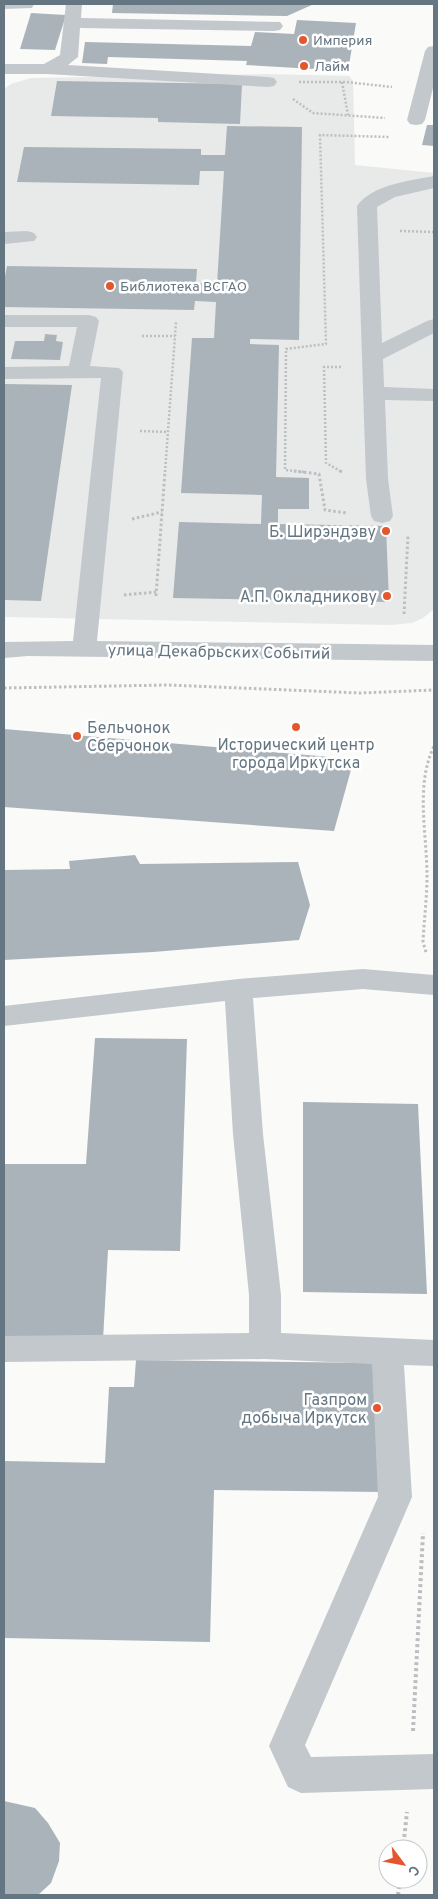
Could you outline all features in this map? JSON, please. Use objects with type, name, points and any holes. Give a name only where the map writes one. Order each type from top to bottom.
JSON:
[{"type":"street","points":[[4,4],[26,4]]},
{"type":"street","points":[[47,69],[69,58],[74,4]]},
{"type":"street","points":[[72,23],[274,26]]},
{"type":"street","points":[[416,120],[434,51]]},
{"type":"street","points":[[4,70],[47,69],[267,81]]},
{"type":"street","points":[[382,516],[377,479],[367,206],[372,199],[434,182]]},
{"type":"street","points":[[4,238],[27,238]]},
{"type":"street","points":[[4,321],[89,321],[78,372]]},
{"type":"street","points":[[373,361],[434,325]]},
{"type":"street","points":[[4,373],[112,372],[84,649]]},
{"type":"street","points":[[374,393],[434,395]]},
{"type":"street","name":"улица Декабрьских Событий","points":[[4,650],[84,649],[434,654]]},
{"type":"street","points":[[4,1016],[238,989],[431,972]]},
{"type":"street","points":[[238,989],[248,1134],[265,1295],[264,1346]]},
{"type":"street","points":[[4,1349],[264,1346],[434,1353]]},
{"type":"street","points":[[387,1351],[395,1497],[287,1746],[301,1776],[422,1772]]},
{"type":"path","points":[[267,81],[342,82],[424,90]]},
{"type":"path","points":[[267,81],[314,113],[416,120]]},
{"type":"path","points":[[342,82],[348,115]]},
{"type":"path","points":[[359,135],[320,135],[326,344],[286,349],[285,470],[320,474],[325,510],[408,518],[404,614]]},
{"type":"path","points":[[121,595],[156,594],[176,322]]},
{"type":"path","points":[[142,336],[175,336]]},
{"type":"path","points":[[373,361],[324,367],[326,463],[348,475],[377,479]]},
{"type":"path","points":[[135,430],[168,432]]},
{"type":"path","points":[[129,520],[162,512]]},
{"type":"path","points":[[4,688],[168,685],[360,693],[434,690]]},
{"type":"path","points":[[431,972],[423,942],[427,876],[422,810],[428,755],[434,746]]},
{"type":"path","points":[[405,1839],[422,1772],[423,1528]]},
{"type":"shaded area","points":[[266,74],[349,76],[353,81],[355,165],[434,173],[434,609],[423,618],[412,623],[391,625],[4,617],[4,89],[11,84],[31,78]],"holes":[[[45,334],[57,335],[56,341],[63,342],[60,360],[12,359],[15,341],[44,341]]]},
{"type":"building","points":[[113,4],[314,4],[287,16],[112,13]]},
{"type":"building","points":[[31,13],[66,15],[55,50],[20,49]]},
{"type":"building","name":"Империя","points":[[297,20],[356,23],[348,71],[246,65],[247,61],[108,57],[107,64],[82,63],[85,42],[251,46],[255,32],[294,34]]},
{"type":"building","points":[[57,81],[242,84],[240,124],[158,122],[158,118],[51,116]]},
{"type":"building","points":[[427,125],[434,125],[434,146],[422,145]]},
{"type":"building","points":[[227,126],[302,127],[299,340],[250,339],[250,344],[279,345],[276,477],[309,478],[309,509],[278,509],[278,524],[386,526],[389,602],[173,598],[179,522],[261,524],[262,495],[181,493],[192,338],[214,338],[216,302],[195,301],[194,310],[4,307],[4,282],[7,266],[197,269],[196,283],[217,284],[224,171],[200,171],[199,185],[17,182],[24,147],[201,149],[201,155],[225,155]]},
{"type":"building","points":[[45,334],[57,335],[56,341],[63,342],[60,360],[11,359],[15,341],[44,341]]},
{"type":"building","points":[[4,384],[72,385],[41,601],[4,600]]},
{"type":"building","points":[[4,729],[354,759],[334,831],[4,807]]},
{"type":"building","points":[[135,855],[140,864],[298,862],[310,905],[299,940],[153,952],[4,960],[4,870],[70,869],[69,861]]},
{"type":"building","points":[[95,1038],[187,1039],[180,1251],[108,1250],[103,1340],[4,1339],[4,1164],[86,1164]]},
{"type":"building","points":[[303,1102],[418,1104],[427,1294],[303,1292]]},
{"type":"building","points":[[136,1360],[378,1363],[383,1492],[214,1490],[210,1642],[4,1638],[4,1461],[105,1463],[109,1387],[134,1387]]},
{"type":"building","points":[[4,1801],[35,1808],[48,1823],[60,1843],[59,1861],[51,1883],[38,1895],[4,1895]]},
{"type":"place","name":"Империя","points":[[303,40]]},
{"type":"place","name":"Лайм","points":[[304,66]]},
{"type":"place","name":"Библиотека ВСГАО","points":[[110,286]]},
{"type":"place","name":"Б. Ширэндэву","points":[[386,531]]},
{"type":"place","name":"А.П. Окладникову","points":[[387,596]]},
{"type":"place","name":"Исторический центр города Иркутска","points":[[296,727]]},
{"type":"place","name":"Бельчонок Сберчонок","points":[[77,736]]},
{"type":"place","name":"Газпром добыча Иркутск","points":[[377,1408]]}]
